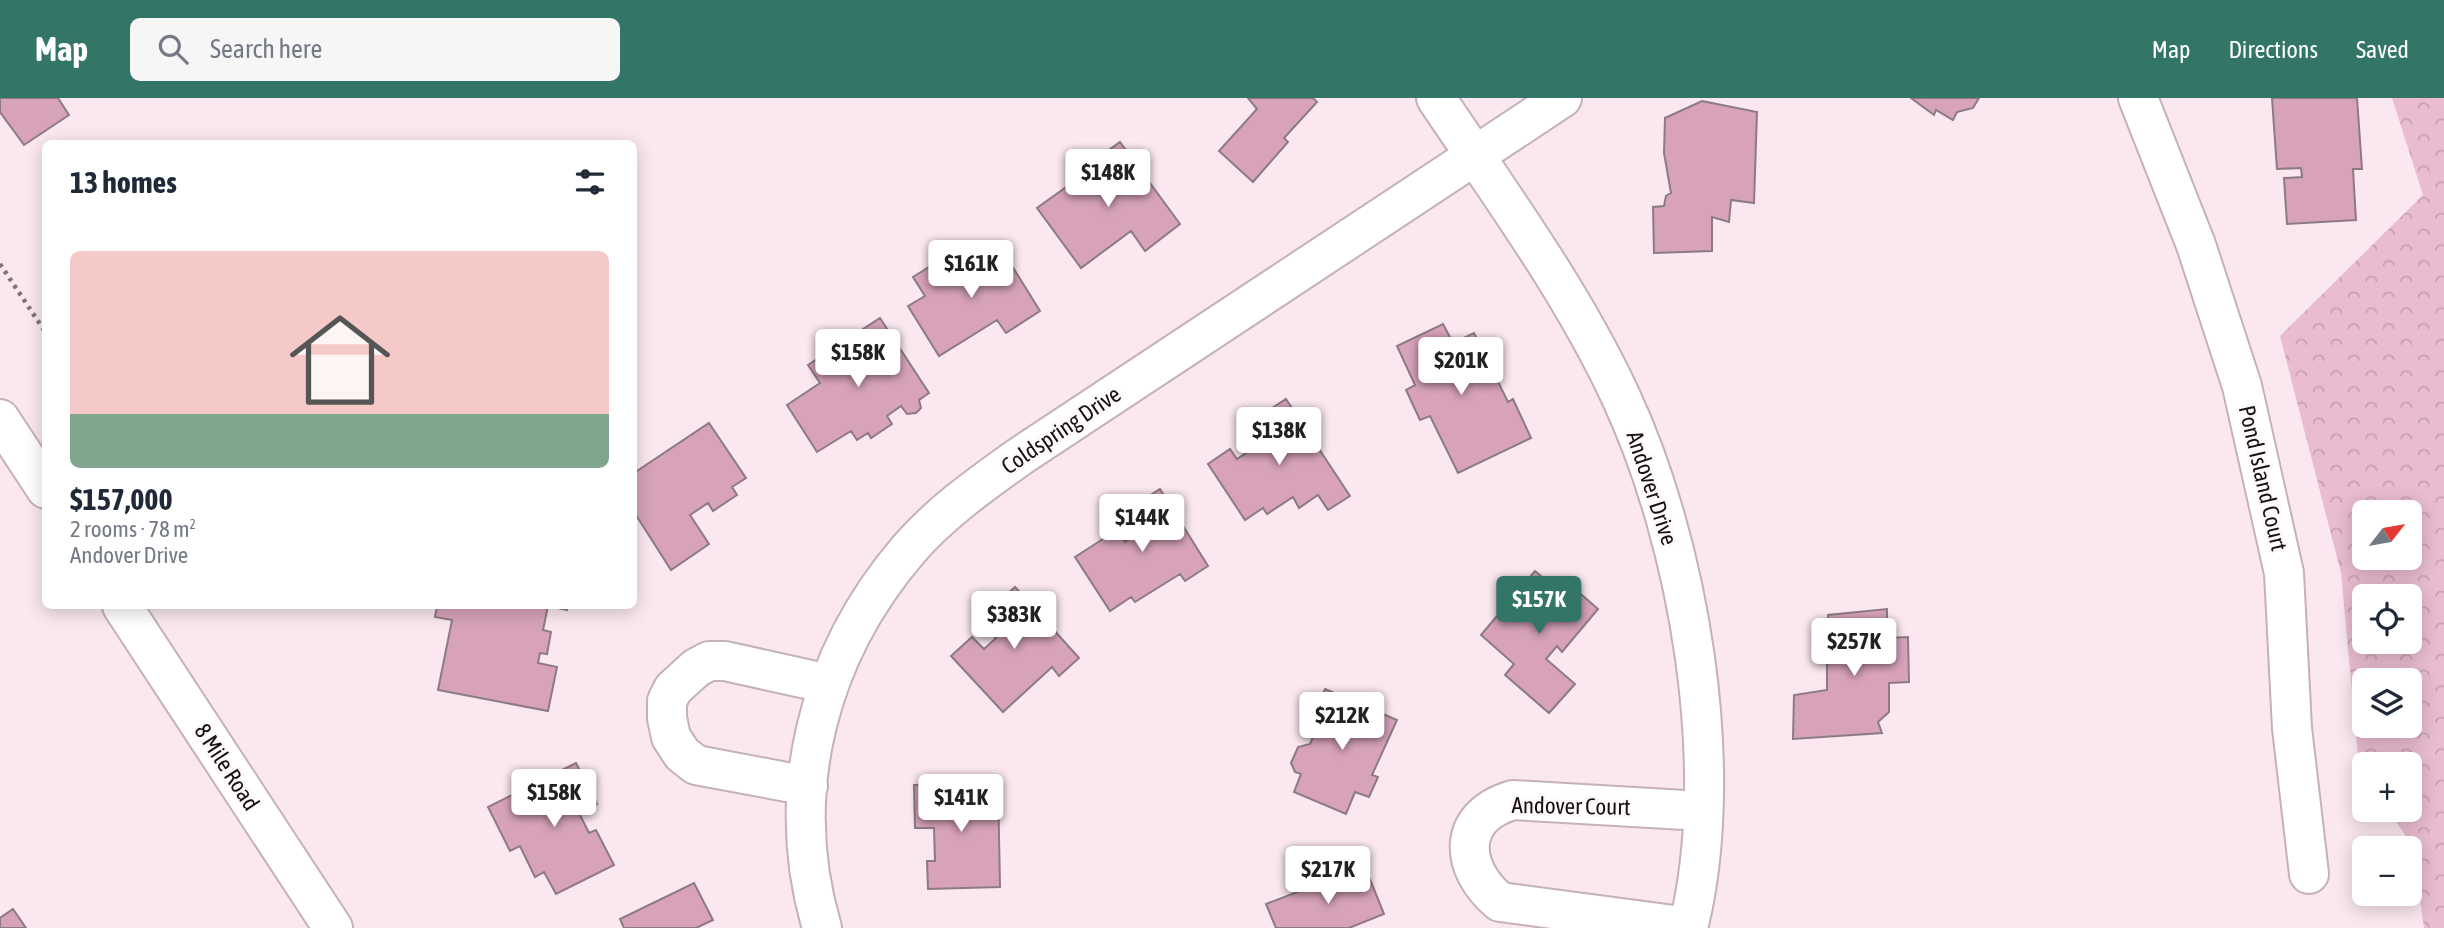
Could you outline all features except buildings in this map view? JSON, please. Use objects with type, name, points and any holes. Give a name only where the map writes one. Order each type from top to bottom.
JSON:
[{"type":"street","name":"Andover Drive","points":[[1436,98],[1568,300],[1620,396],[1662,502],[1694,646],[1704,779],[1701,849],[1688,927]]},
{"type":"street","name":"Coldspring Drive","points":[[822,928],[813,898],[809,861],[808,786],[814,729],[851,632],[876,592],[909,549],[944,513],[1010,464],[1562,98]]},
{"type":"street","name":"Pond Island Court","points":[[2138,98],[2196,245],[2242,386],[2284,573],[2292,727],[2309,874]]},
{"type":"street","points":[[4,434],[42,484]]},
{"type":"street","name":"8 Mile Road","points":[[124,609],[333,928]]},
{"type":"street","points":[[808,786],[696,765],[682,754],[671,737],[667,701],[682,678],[709,662],[741,664],[829,684]]},
{"type":"street","name":"Andover Court","points":[[1688,927],[1500,902],[1483,888],[1468,852],[1472,832],[1482,816],[1494,806],[1513,800],[1702,811]]},
{"type":"path","points":[[0,264],[42,327]]},
{"type":"green space","points":[[2392,98],[2444,98],[2444,928],[2424,928],[2421,906],[2422,836],[2406,836],[2396,822],[2422,822],[2422,752],[2358,752],[2356,738],[2422,738],[2422,668],[2352,668],[2352,692],[2341,573],[2280,336],[2423,195]]}]
